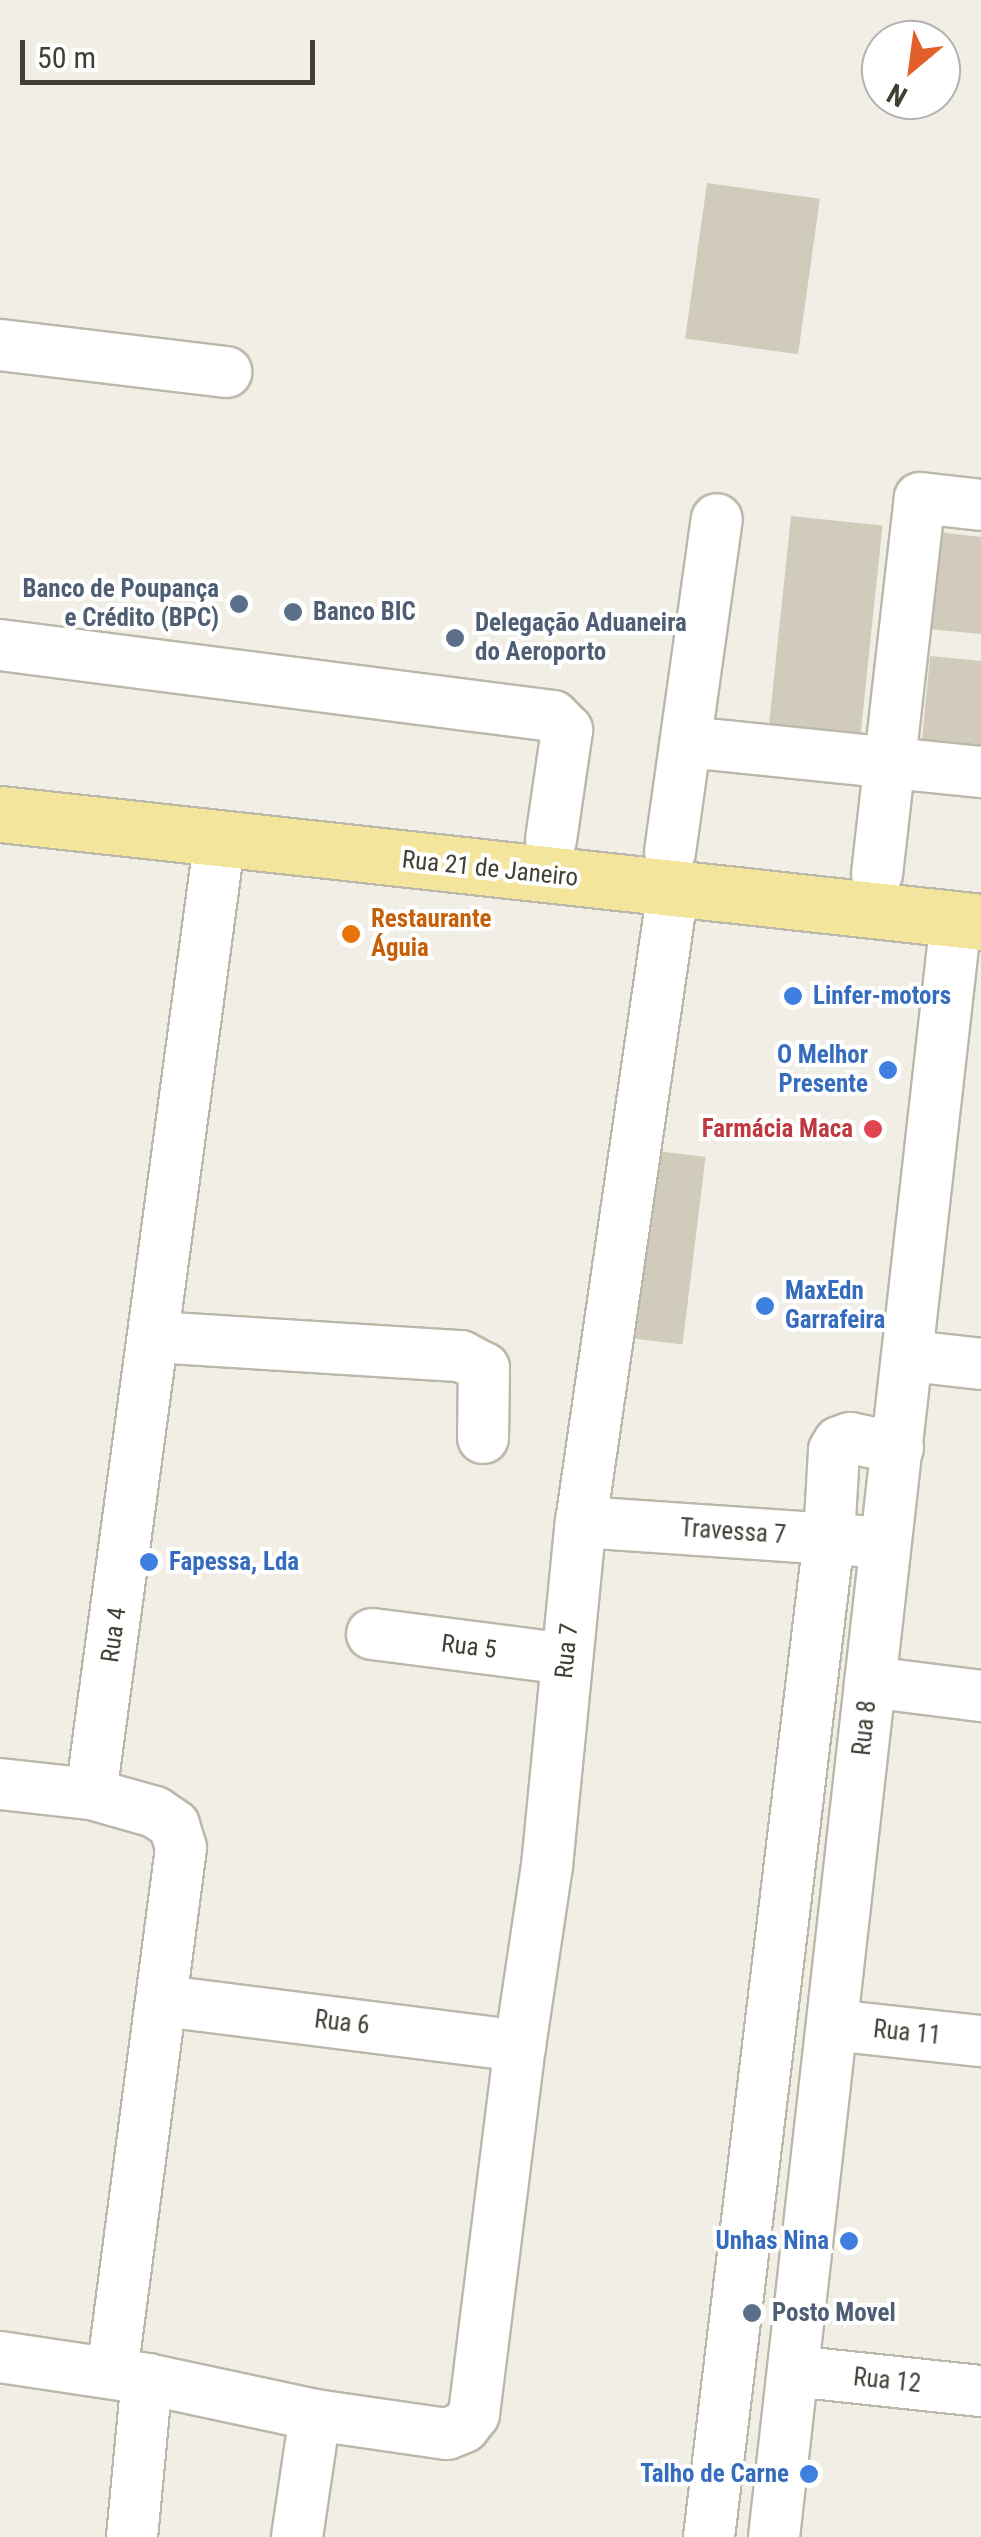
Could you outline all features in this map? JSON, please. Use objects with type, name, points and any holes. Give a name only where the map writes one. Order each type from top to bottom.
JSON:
[{"type":"main road","name":"Rua 21 de Janeiro","points":[[0,778],[551,840],[672,871],[877,874],[972,909]]},
{"type":"main road","name":"Rua 21 de Janeiro","points":[[0,814],[220,838],[672,871],[972,909]]},
{"type":"street","points":[[0,345],[226,372]]},
{"type":"street","points":[[877,874],[920,498],[981,505]]},
{"type":"street","name":"Rua 7","points":[[315,2415],[447,2434],[464,2427],[474,2414],[547,1866],[581,1522],[717,519]]},
{"type":"street","points":[[0,645],[553,716],[567,730],[551,840]]},
{"type":"street","points":[[686,742],[981,772]]},
{"type":"street","name":"Rua 4","points":[[91,1794],[220,838]]},
{"type":"street","name":"Rua 8","points":[[774,2537],[834,2024],[884,1543],[972,909]]},
{"type":"street","points":[[155,1338],[461,1356],[484,1368],[483,1438]]},
{"type":"street","points":[[910,1356],[981,1364]]},
{"type":"street","points":[[709,2537],[829,1538],[834,1450],[839,1442],[850,1438],[898,1448]]},
{"type":"street","name":"Travessa 7","points":[[581,1522],[884,1543]]},
{"type":"street","name":"Rua 5","points":[[372,1634],[566,1659]]},
{"type":"street","points":[[870,1682],[981,1696]]},
{"type":"street","points":[[0,1784],[91,1794],[156,1812],[174,1825],[181,1848],[130,2376],[132,2537]]},
{"type":"street","name":"Rua 6","points":[[164,2002],[520,2046]]},
{"type":"street","name":"Rua 11","points":[[834,2024],[981,2041]]},
{"type":"street","points":[[0,2356],[130,2376],[315,2415],[297,2537]]},
{"type":"street","name":"Rua 12","points":[[793,2371],[981,2392]]},
{"type":"building","points":[[707,183],[820,199],[798,354],[685,338]]},
{"type":"building","points":[[791,516],[882,526],[860,742],[768,733]]},
{"type":"building","points":[[938,532],[981,537],[981,634],[928,629]]},
{"type":"building","points":[[930,656],[981,661],[981,758],[921,751]]},
{"type":"building","points":[[649,1150],[706,1157],[683,1345],[626,1338]]},
{"type":"place","name":"Banco de Poupança e Crédito (BPC)","points":[[239,604]]},
{"type":"place","name":"Banco BIC","points":[[293,612]]},
{"type":"place","name":"Delegação Aduaneira do Aeroporto","points":[[455,638]]},
{"type":"place","name":"Restaurante Águia","points":[[351,934]]},
{"type":"place","name":"Linfer-motors","points":[[793,996]]},
{"type":"place","name":"O Melhor Presente","points":[[888,1070]]},
{"type":"place","name":"Farmácia Maca","points":[[873,1129]]},
{"type":"place","name":"MaxEdn Garrafeira","points":[[765,1306]]},
{"type":"place","name":"Fapessa, Lda","points":[[149,1562]]},
{"type":"place","name":"Unhas Nina","points":[[849,2241]]},
{"type":"place","name":"Posto Movel","points":[[752,2313]]},
{"type":"place","name":"Talho de Carne","points":[[809,2474]]}]
